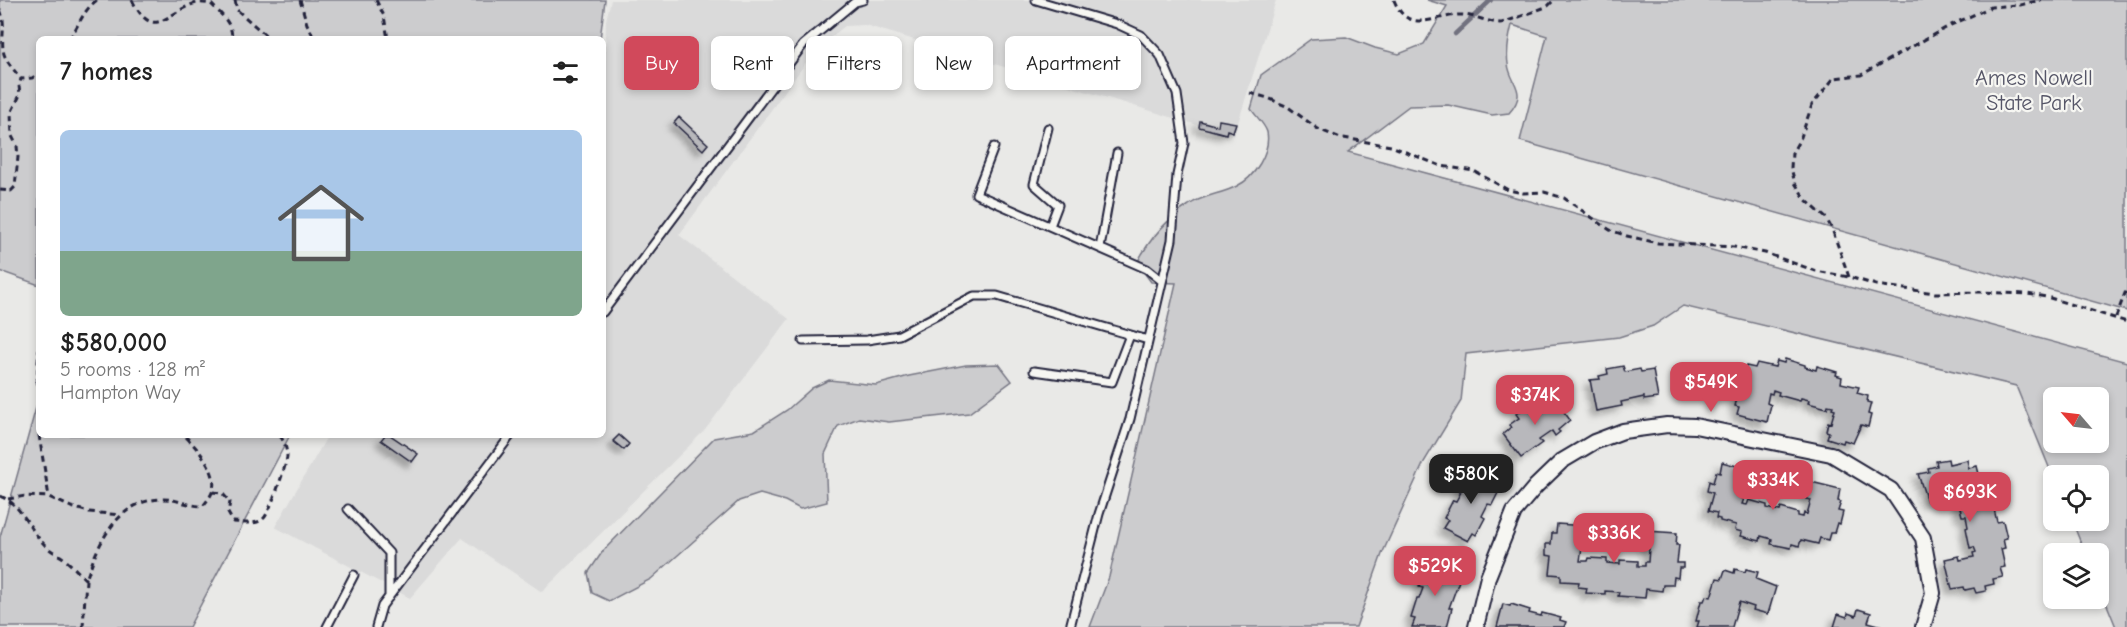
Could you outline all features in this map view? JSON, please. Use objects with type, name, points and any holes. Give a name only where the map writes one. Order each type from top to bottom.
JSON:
[{"type":"street","points":[[1476,627],[1488,577],[1514,512],[1536,486],[1562,461],[1594,442],[1623,431],[1667,425],[1695,426],[1831,454],[1891,490],[1923,538],[1933,593],[1923,627]]},
{"type":"lane","points":[[606,308],[803,45],[855,2],[863,0]]},
{"type":"lane","points":[[1036,0],[1117,24],[1141,35],[1160,55],[1177,94],[1184,143],[1177,174],[1172,240],[1130,419],[1099,514],[1070,627]]},
{"type":"lane","points":[[1048,128],[1034,184],[1058,205],[1050,226]]},
{"type":"lane","points":[[994,147],[976,194],[1147,269],[1162,281]]},
{"type":"lane","points":[[1100,248],[1117,153]]},
{"type":"lane","points":[[803,341],[867,340],[899,335],[974,296],[997,296],[1148,340]]},
{"type":"lane","points":[[1034,371],[1112,382],[1130,335]]},
{"type":"lane","points":[[376,627],[381,606],[509,438]]},
{"type":"lane","points":[[348,509],[389,553],[389,597]]},
{"type":"lane","points":[[327,627],[354,575]]},
{"type":"path","points":[[71,36],[82,17],[97,0]]},
{"type":"path","points":[[132,0],[139,14],[148,21],[154,22],[161,22],[191,4],[200,2],[211,4],[230,27],[232,36]]},
{"type":"path","points":[[234,0],[237,10],[267,36]]},
{"type":"path","points":[[300,0],[307,24],[313,36]]},
{"type":"path","points":[[376,0],[384,16],[387,36]]},
{"type":"path","points":[[1394,0],[1398,11],[1417,21],[1443,20],[1461,15],[1502,23],[1548,6],[1554,0]]},
{"type":"path","points":[[1850,277],[1832,229],[1826,218],[1806,200],[1795,183],[1791,168],[1792,153],[1801,137],[1812,105],[1834,78],[1861,75],[1952,25],[1991,7],[2019,5],[2041,0]]},
{"type":"path","points":[[0,10],[5,57],[21,79]]},
{"type":"path","points":[[21,79],[36,76]]},
{"type":"path","points":[[0,190],[11,191],[15,187],[18,157],[17,146],[12,136],[11,113],[20,94],[21,79]]},
{"type":"path","points":[[1250,93],[1288,107],[1318,129],[1338,137],[1391,146],[1441,166],[1474,171],[1508,190],[1523,193],[1544,192],[1564,198],[1610,230],[1627,236],[1658,243],[1734,247],[1765,254],[1816,272],[1850,277],[1876,285],[1935,293],[1981,292],[2047,297],[2127,322]]},
{"type":"path","points":[[2116,318],[2127,288]]},
{"type":"path","points":[[40,438],[50,496]]},
{"type":"path","points":[[83,627],[86,580],[96,551],[120,515],[143,501],[164,498],[190,506],[203,506],[213,492],[214,483],[209,466],[186,438]]},
{"type":"path","points":[[213,492],[222,493],[230,502],[228,513],[233,522],[255,523],[264,518],[276,494],[287,456],[282,438]]},
{"type":"path","points":[[0,496],[8,499],[20,510],[33,533],[86,580]]},
{"type":"path","points":[[8,499],[50,496],[71,507],[89,512],[120,515]]},
{"type":"shaded area","points":[[611,0],[1276,0],[1234,136],[1081,90],[1141,90],[1141,36],[1005,36],[1005,67],[993,64],[993,36],[914,36],[914,40],[865,25],[845,26],[832,36],[806,36],[806,63],[794,79],[794,36],[711,36],[711,90],[786,90],[679,235],[789,319],[705,430],[542,592],[462,538],[410,598],[275,527],[326,438],[606,438],[606,20]]},
{"type":"green space","points":[[0,0],[605,0],[600,36],[36,36],[36,284],[0,271]]},
{"type":"green space","name":"Ames Nowell State Park","points":[[1427,0],[2127,0],[2127,311],[1520,141],[1547,36],[1512,25],[1507,59],[1509,71],[1517,88],[1518,99],[1509,113],[1492,115],[1448,105],[1409,106],[1348,152],[2127,362],[2127,627],[2116,627],[2109,609],[2109,543],[2081,543],[2076,531],[2109,531],[2109,465],[2048,465],[2043,453],[2109,453],[2109,387],[2043,387],[2043,452],[2016,386],[1683,306],[1653,326],[1619,337],[1466,354],[1461,401],[1424,462],[1382,554],[1356,627],[1090,627],[1109,577],[1176,283],[1151,282],[1137,263],[1142,254],[1153,238],[1173,217],[1200,199],[1237,186],[1260,164],[1268,140],[1267,132],[1251,109],[1261,75],[1311,39],[1346,37],[1399,54],[1424,44],[1447,6]]},
{"type":"green space","points":[[999,364],[1012,381],[969,413],[889,422],[859,418],[838,426],[825,454],[827,502],[800,509],[785,501],[760,494],[739,501],[651,579],[609,601],[592,593],[588,573],[603,551],[714,438],[754,431],[787,410],[812,388],[829,380],[876,385],[966,365]]},
{"type":"green space","points":[[36,408],[36,438],[288,438],[189,627],[0,627],[0,537]]},
{"type":"building","points":[[679,117],[708,144],[703,150],[674,123]]},
{"type":"building","points":[[1219,120],[1236,123],[1233,132],[1227,130],[1226,134],[1199,127],[1200,121],[1218,126]]},
{"type":"building","points":[[1785,359],[1816,370],[1817,366],[1837,372],[1836,375],[1842,377],[1841,383],[1859,387],[1857,393],[1868,396],[1867,402],[1871,403],[1868,414],[1871,415],[1868,427],[1861,425],[1853,443],[1844,440],[1843,443],[1827,438],[1828,422],[1831,423],[1835,409],[1832,408],[1833,406],[1828,405],[1827,408],[1808,403],[1809,400],[1801,398],[1800,401],[1778,395],[1779,392],[1773,390],[1772,394],[1769,393],[1767,403],[1771,405],[1767,422],[1737,414],[1739,407],[1735,406],[1739,391],[1735,391],[1736,383],[1739,384],[1741,373],[1744,374],[1746,366],[1755,368],[1757,363],[1775,367],[1777,361],[1784,363]]},
{"type":"building","points":[[1623,366],[1625,372],[1640,369],[1641,372],[1653,370],[1658,398],[1644,400],[1644,397],[1621,402],[1622,406],[1596,411],[1590,380],[1600,379],[1599,376],[1608,374],[1607,369]]},
{"type":"building","points":[[1553,397],[1570,420],[1558,430],[1560,432],[1555,436],[1552,431],[1539,440],[1542,443],[1521,458],[1503,434],[1511,427],[1509,425],[1519,418],[1516,414],[1526,407],[1529,411]]},
{"type":"building","points":[[619,435],[629,444],[624,450],[613,441]]},
{"type":"building","points":[[394,438],[418,454],[412,462],[381,440]]},
{"type":"building","points":[[1948,459],[1949,464],[1967,460],[1969,468],[1977,466],[1982,486],[1987,485],[1988,491],[1994,489],[1998,508],[1994,509],[1997,522],[2003,521],[2007,538],[2003,539],[2005,548],[2001,549],[2005,567],[2000,568],[2003,577],[1993,579],[1994,584],[1985,586],[1986,591],[1976,593],[1974,588],[1965,590],[1964,587],[1952,589],[1945,559],[1959,556],[1960,560],[1974,557],[1973,553],[1976,552],[1974,547],[1970,548],[1966,516],[1962,516],[1958,499],[1961,498],[1958,489],[1950,491],[1951,495],[1927,501],[1918,474],[1929,472],[1928,468],[1937,466],[1936,461]]},
{"type":"building","points":[[1722,462],[1752,470],[1747,490],[1743,490],[1742,504],[1747,505],[1749,500],[1767,505],[1767,508],[1780,511],[1781,508],[1798,513],[1798,516],[1803,517],[1804,513],[1807,514],[1811,500],[1807,499],[1811,482],[1840,489],[1838,501],[1841,502],[1838,511],[1843,512],[1840,524],[1837,523],[1834,533],[1830,533],[1828,540],[1820,538],[1818,544],[1801,540],[1799,546],[1792,544],[1791,548],[1771,544],[1772,539],[1761,536],[1760,541],[1741,536],[1742,532],[1735,530],[1736,525],[1720,521],[1716,518],[1717,513],[1708,511],[1713,493],[1707,491],[1709,481],[1713,483],[1716,472],[1720,473]]},
{"type":"building","points":[[1473,468],[1500,483],[1497,487],[1500,489],[1492,505],[1488,504],[1482,516],[1485,518],[1476,535],[1473,533],[1468,541],[1443,528],[1448,520],[1444,518],[1453,500],[1456,501],[1461,492],[1458,490],[1467,473],[1470,474]]},
{"type":"building","points":[[1557,524],[1587,526],[1586,548],[1582,548],[1580,561],[1588,561],[1589,558],[1607,559],[1607,563],[1620,564],[1620,560],[1638,561],[1638,566],[1645,566],[1645,562],[1648,562],[1647,531],[1677,533],[1676,545],[1679,545],[1677,563],[1683,563],[1683,568],[1679,568],[1678,578],[1674,577],[1673,585],[1663,585],[1662,591],[1646,589],[1645,598],[1618,596],[1619,592],[1586,593],[1587,588],[1578,587],[1579,582],[1561,581],[1561,575],[1550,574],[1552,556],[1546,555],[1546,544],[1551,544],[1552,533],[1556,533]]},
{"type":"building","points":[[1429,563],[1459,572],[1458,577],[1460,578],[1449,608],[1452,608],[1447,627],[1412,627],[1415,619],[1411,618],[1423,588],[1419,587],[1424,568],[1427,569]]},
{"type":"building","points":[[1735,569],[1758,572],[1756,579],[1776,587],[1768,614],[1753,610],[1754,607],[1739,602],[1732,627],[1697,627],[1699,621],[1696,621],[1701,601],[1704,601],[1706,596],[1711,597],[1717,578],[1722,579],[1725,570],[1734,573]]},
{"type":"building","points":[[1503,604],[1530,610],[1529,613],[1541,616],[1542,613],[1561,618],[1560,620],[1566,622],[1564,627],[1497,627]]},
{"type":"building","points":[[1858,609],[1871,613],[1868,622],[1886,627],[1834,627],[1838,614],[1847,617],[1848,613],[1856,616]]},
{"type":"waterway","points":[[1455,34],[1491,0]]}]
